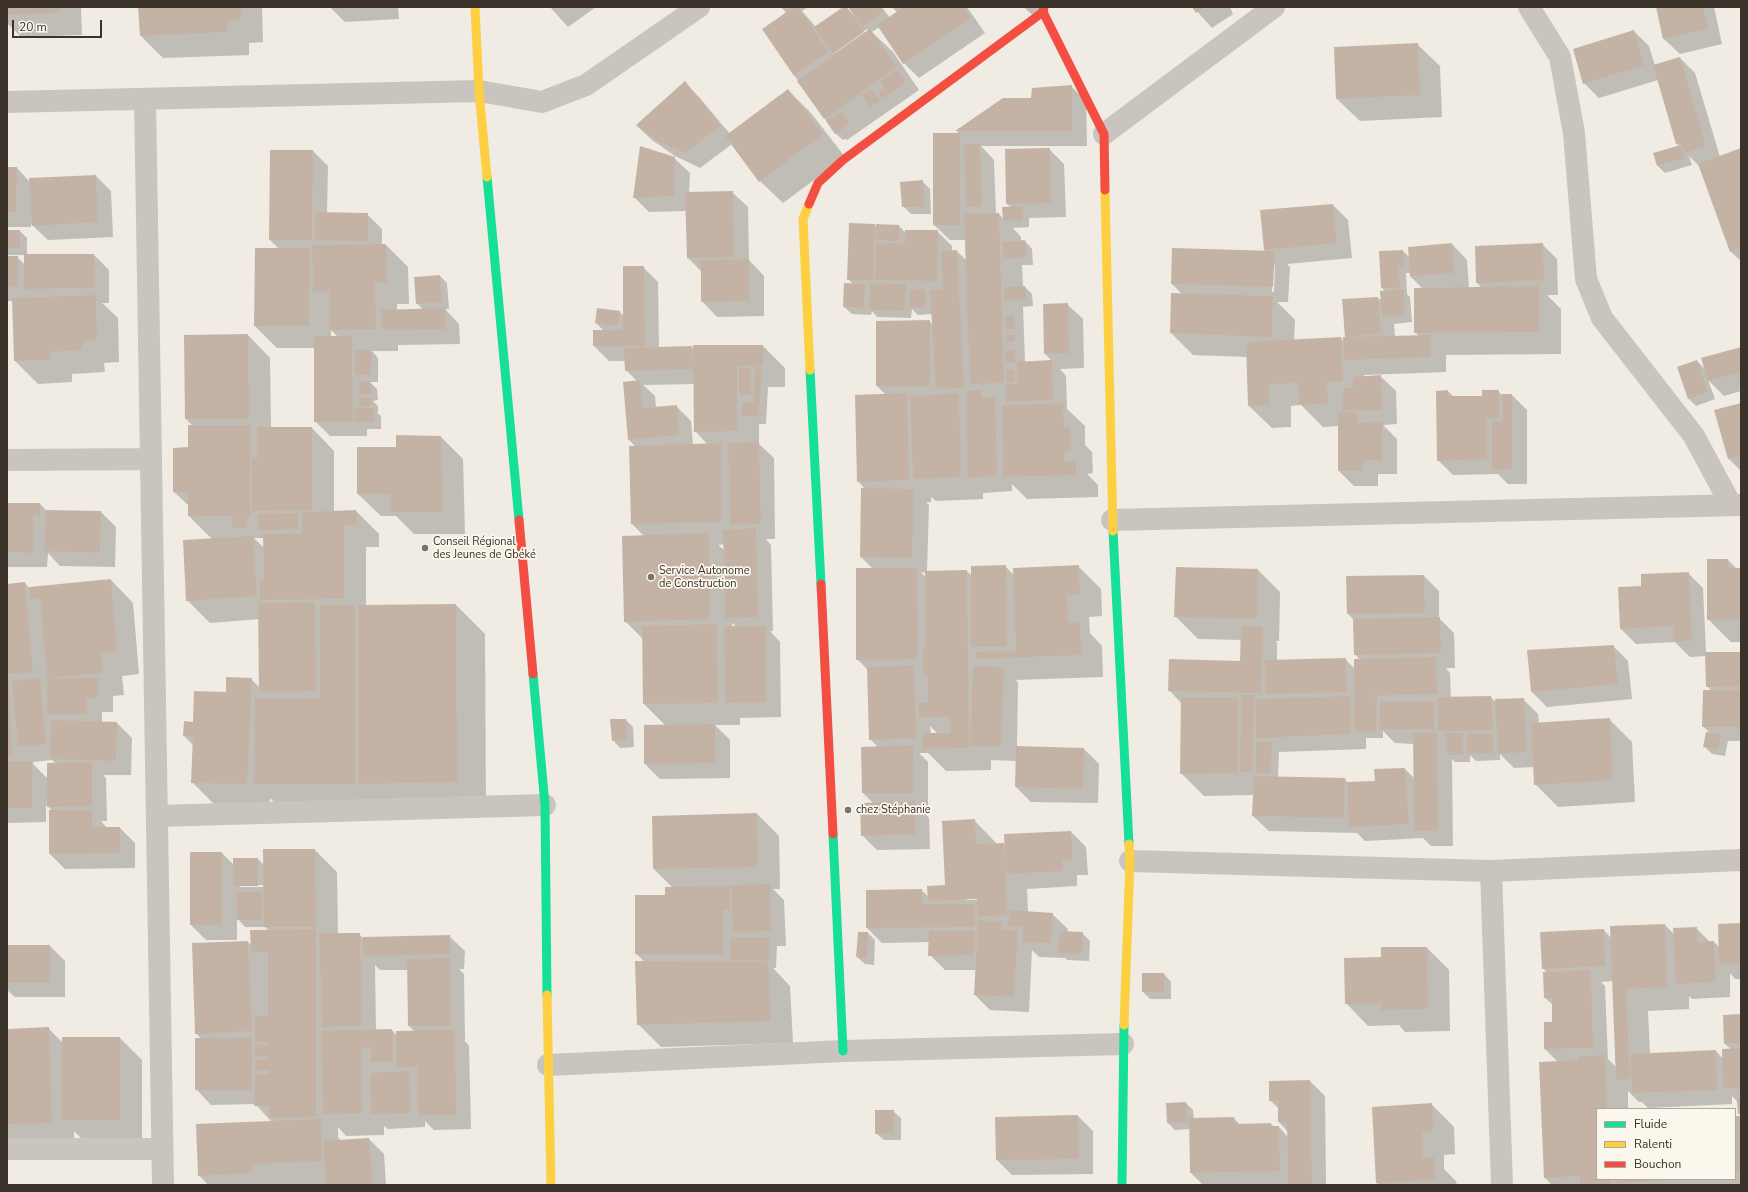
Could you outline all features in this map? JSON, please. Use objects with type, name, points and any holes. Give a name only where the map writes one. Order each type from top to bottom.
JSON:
[{"type":"street","points":[[475,7],[479,91],[545,805],[551,1185]]},
{"type":"street","points":[[7,102],[479,91],[542,102],[586,86],[699,7]]},
{"type":"street","points":[[1104,134],[1274,7]]},
{"type":"street","points":[[1112,520],[1736,505],[1694,436],[1602,318],[1586,279],[1574,133],[1560,58],[1529,7]]},
{"type":"street","points":[[843,1051],[803,219],[818,183],[843,160],[1043,10],[1104,134],[1112,520],[1130,862],[1123,1044],[1122,1185]]},
{"type":"street","points":[[145,99],[163,1185]]},
{"type":"street","points":[[7,460],[151,458]]},
{"type":"street","points":[[157,816],[545,805]]},
{"type":"street","points":[[1130,862],[1491,871],[1741,860]]},
{"type":"street","points":[[1491,871],[1502,1185]]},
{"type":"street","points":[[548,1064],[843,1051],[1123,1044]]},
{"type":"street","points":[[7,1149],[162,1149]]},
{"type":"building","points":[[7,7],[59,7],[60,13],[7,15]]},
{"type":"building","points":[[138,7],[241,7],[241,20],[227,21],[227,32],[140,36]]},
{"type":"building","points":[[794,7],[798,7],[829,52],[794,76],[762,29]]},
{"type":"building","points":[[843,7],[847,7],[864,32],[833,54],[814,27]]},
{"type":"building","points":[[848,7],[881,7],[884,11],[862,27]]},
{"type":"building","points":[[904,7],[963,7],[971,18],[903,64],[877,25]]},
{"type":"building","points":[[1192,7],[1206,7],[1196,13]]},
{"type":"building","points":[[1656,7],[1703,7],[1708,29],[1663,39]]},
{"type":"building","points":[[870,29],[897,67],[824,119],[797,81]]},
{"type":"building","points":[[1634,30],[1644,65],[1583,84],[1573,49]]},
{"type":"building","points":[[1418,43],[1420,95],[1336,99],[1334,47]]},
{"type":"building","points":[[1680,57],[1706,146],[1685,153],[1681,143],[1676,144],[1653,65]]},
{"type":"building","points":[[897,70],[906,82],[882,99],[878,92],[885,88],[880,81]]},
{"type":"building","points":[[685,81],[721,126],[684,153],[658,141],[636,125]]},
{"type":"building","points":[[1072,85],[1072,131],[955,131],[1003,98],[1031,98],[1032,88]]},
{"type":"building","points":[[788,89],[823,134],[759,182],[725,136]]},
{"type":"building","points":[[872,89],[880,101],[870,107],[862,95]]},
{"type":"building","points":[[842,111],[850,124],[835,134],[826,121]]},
{"type":"building","points":[[933,133],[960,133],[960,225],[933,225]]},
{"type":"building","points":[[964,144],[980,144],[982,207],[966,207]]},
{"type":"building","points":[[1681,145],[1685,158],[1657,166],[1653,153]]},
{"type":"building","points":[[640,146],[675,157],[674,196],[633,198]]},
{"type":"building","points":[[1050,148],[1051,203],[1006,204],[1005,149]]},
{"type":"building","points":[[1741,148],[1741,248],[1730,252],[1698,164]]},
{"type":"building","points":[[270,150],[313,150],[312,240],[269,240]]},
{"type":"building","points":[[7,167],[17,167],[16,212],[7,212]]},
{"type":"building","points":[[96,175],[98,222],[32,226],[29,178]]},
{"type":"building","points":[[923,180],[924,207],[902,207],[900,182]]},
{"type":"building","points":[[733,191],[734,257],[687,258],[685,192]]},
{"type":"building","points":[[1333,204],[1337,243],[1264,250],[1260,210]]},
{"type":"building","points":[[1022,206],[1023,220],[1003,221],[1002,207]]},
{"type":"building","points":[[315,212],[368,213],[368,241],[315,240]]},
{"type":"building","points":[[999,213],[1004,383],[970,384],[964,214]]},
{"type":"building","points":[[849,223],[875,224],[873,280],[847,280]]},
{"type":"building","points":[[876,224],[899,225],[899,241],[875,240]]},
{"type":"building","points":[[7,230],[20,230],[20,248],[7,248]]},
{"type":"building","points":[[905,230],[938,230],[937,281],[875,280],[876,243],[905,243]]},
{"type":"building","points":[[1025,240],[1027,257],[1003,259],[1003,242]]},
{"type":"building","points":[[1452,243],[1454,273],[1410,276],[1408,247]]},
{"type":"building","points":[[1543,243],[1544,280],[1476,283],[1475,246]]},
{"type":"building","points":[[386,244],[387,282],[375,282],[376,329],[329,330],[329,291],[313,292],[312,245]]},
{"type":"building","points":[[255,248],[310,248],[309,326],[254,326]]},
{"type":"building","points":[[1172,248],[1275,251],[1273,287],[1171,284]]},
{"type":"building","points":[[957,250],[964,388],[936,389],[930,290],[943,289],[941,251]]},
{"type":"building","points":[[1403,250],[1404,266],[1399,266],[1400,288],[1381,288],[1379,251]]},
{"type":"building","points":[[24,254],[94,254],[95,288],[24,289]]},
{"type":"building","points":[[7,256],[18,256],[18,287],[7,286]]},
{"type":"building","points":[[749,259],[749,301],[701,302],[701,260]]},
{"type":"building","points":[[623,266],[644,266],[645,346],[593,346],[593,330],[623,330]]},
{"type":"building","points":[[440,275],[442,302],[416,304],[414,277]]},
{"type":"building","points":[[844,283],[865,284],[864,308],[843,307]]},
{"type":"building","points":[[870,283],[906,284],[904,311],[869,310]]},
{"type":"building","points":[[1025,286],[1026,299],[1004,300],[1004,287]]},
{"type":"building","points":[[1539,286],[1539,332],[1414,333],[1414,288]]},
{"type":"building","points":[[925,289],[926,307],[910,308],[909,290]]},
{"type":"building","points":[[1403,289],[1405,315],[1382,317],[1380,291]]},
{"type":"building","points":[[1171,293],[1273,296],[1272,337],[1170,333]]},
{"type":"building","points":[[96,295],[97,340],[82,341],[83,350],[50,352],[50,360],[14,361],[12,298]]},
{"type":"building","points":[[1378,297],[1381,333],[1347,337],[1431,335],[1431,357],[1344,360],[1343,337],[1345,337],[1342,299]]},
{"type":"building","points":[[1068,303],[1069,353],[1044,354],[1043,304]]},
{"type":"building","points":[[445,308],[445,329],[382,330],[381,310]]},
{"type":"building","points":[[597,308],[620,311],[618,326],[595,323]]},
{"type":"building","points":[[1014,315],[1015,329],[1006,330],[1005,316]]},
{"type":"building","points":[[930,320],[930,386],[876,386],[876,321]]},
{"type":"building","points":[[248,334],[249,419],[185,419],[184,335]]},
{"type":"building","points":[[1007,335],[1015,335],[1015,341],[1007,342]]},
{"type":"building","points":[[314,336],[352,336],[353,422],[314,422]]},
{"type":"building","points":[[1341,337],[1343,381],[1327,382],[1328,403],[1299,405],[1298,383],[1269,384],[1269,405],[1248,406],[1246,342]]},
{"type":"building","points":[[693,345],[763,345],[763,365],[737,366],[737,431],[694,432]]},
{"type":"building","points":[[692,346],[693,369],[625,371],[624,348]]},
{"type":"building","points":[[1741,347],[1741,372],[1708,381],[1701,358]]},
{"type":"building","points":[[355,350],[371,350],[371,375],[355,375]]},
{"type":"building","points":[[1015,350],[1015,363],[1006,363],[1005,351]]},
{"type":"building","points":[[1052,360],[1053,400],[1006,402],[1006,384],[1017,384],[1017,362]]},
{"type":"building","points":[[1697,360],[1708,392],[1688,399],[1677,367]]},
{"type":"building","points":[[755,366],[762,367],[759,417],[741,416],[742,402],[753,403]]},
{"type":"building","points":[[739,368],[751,368],[751,395],[739,395]]},
{"type":"building","points":[[1006,370],[1014,370],[1015,382],[1007,382]]},
{"type":"building","points":[[1381,375],[1382,410],[1343,411],[1343,388],[1353,388],[1353,377]]},
{"type":"building","points":[[370,380],[371,393],[360,395],[359,382]]},
{"type":"building","points":[[640,380],[643,408],[677,405],[679,435],[628,440],[623,382]]},
{"type":"building","points":[[981,390],[981,398],[995,397],[997,476],[968,478],[966,391]]},
{"type":"building","points":[[1448,390],[1448,396],[1482,396],[1482,390],[1499,390],[1499,418],[1486,418],[1487,459],[1437,461],[1436,391]]},
{"type":"building","points":[[907,393],[909,480],[857,482],[855,395]]},
{"type":"building","points":[[959,393],[961,477],[913,479],[910,396]]},
{"type":"building","points":[[1502,394],[1512,394],[1512,469],[1492,470],[1492,422],[1503,422]]},
{"type":"building","points":[[371,397],[372,405],[360,406],[359,398]]},
{"type":"building","points":[[1063,403],[1064,428],[1070,428],[1071,451],[1064,452],[1064,462],[1076,461],[1076,475],[1003,477],[1002,405]]},
{"type":"building","points":[[1741,403],[1741,455],[1728,459],[1714,410]]},
{"type":"building","points":[[355,407],[374,408],[374,422],[354,422]]},
{"type":"building","points":[[1338,412],[1357,412],[1357,423],[1382,422],[1382,460],[1363,460],[1363,471],[1338,471]]},
{"type":"building","points":[[188,425],[251,425],[250,516],[235,516],[248,517],[246,529],[232,528],[233,516],[188,516],[188,492],[173,492],[173,448],[188,447]]},
{"type":"building","points":[[257,427],[312,427],[312,510],[252,511],[252,457],[257,458]]},
{"type":"building","points":[[396,435],[441,436],[443,512],[391,512],[391,494],[357,494],[357,447],[396,447]]},
{"type":"building","points":[[759,442],[761,524],[730,525],[728,443]]},
{"type":"building","points":[[721,443],[722,522],[631,524],[629,446]]},
{"type":"building","points":[[861,488],[914,489],[912,558],[860,557]]},
{"type":"building","points":[[7,503],[40,503],[40,516],[33,515],[33,553],[7,552]]},
{"type":"building","points":[[46,510],[101,511],[100,553],[44,551]]},
{"type":"building","points":[[356,510],[357,525],[344,525],[344,599],[260,600],[259,580],[264,580],[263,534],[302,534],[302,512]]},
{"type":"building","points":[[298,513],[298,529],[258,530],[258,514]]},
{"type":"building","points":[[756,528],[758,617],[725,618],[723,530]]},
{"type":"building","points":[[709,533],[710,619],[624,622],[622,536]]},
{"type":"building","points":[[253,536],[257,596],[186,601],[183,540]]},
{"type":"building","points":[[1707,559],[1728,559],[1728,568],[1741,568],[1741,619],[1707,620]]},
{"type":"building","points":[[1006,565],[1007,647],[971,647],[971,566]]},
{"type":"building","points":[[1079,565],[1080,594],[1067,595],[1068,623],[1080,622],[1081,655],[975,659],[975,652],[1016,651],[1013,568]]},
{"type":"building","points":[[1176,567],[1258,569],[1257,619],[1174,617]]},
{"type":"building","points":[[856,568],[917,568],[918,659],[856,660]]},
{"type":"building","points":[[967,570],[969,748],[922,749],[922,733],[951,733],[950,717],[919,717],[919,703],[928,703],[928,676],[923,676],[923,648],[926,648],[925,571]]},
{"type":"building","points":[[1689,572],[1692,641],[1674,642],[1673,626],[1620,629],[1618,587],[1641,586],[1641,574]]},
{"type":"building","points":[[1424,575],[1425,613],[1347,614],[1346,576]]},
{"type":"building","points":[[111,579],[117,652],[101,653],[103,673],[47,678],[40,598],[30,599],[29,587]]},
{"type":"building","points":[[25,582],[33,672],[7,674],[7,584]]},
{"type":"building","points":[[315,602],[316,691],[259,692],[258,603]]},
{"type":"building","points":[[456,604],[457,782],[358,784],[358,605]]},
{"type":"building","points":[[320,605],[355,605],[355,784],[254,784],[255,698],[320,698]]},
{"type":"building","points":[[1440,617],[1441,653],[1354,655],[1353,619]]},
{"type":"building","points":[[717,624],[718,703],[643,704],[642,626]]},
{"type":"building","points":[[724,626],[766,626],[766,702],[725,703]]},
{"type":"building","points":[[1241,626],[1263,627],[1261,693],[1168,691],[1169,659],[1240,661]]},
{"type":"building","points":[[1614,645],[1618,684],[1531,692],[1527,650]]},
{"type":"building","points":[[1705,652],[1741,652],[1741,686],[1706,687]]},
{"type":"building","points":[[1436,657],[1437,694],[1368,696],[1377,697],[1376,732],[1354,731],[1354,659]]},
{"type":"building","points":[[1346,658],[1347,692],[1265,694],[1265,660]]},
{"type":"building","points":[[914,665],[916,738],[869,740],[867,667]]},
{"type":"building","points":[[973,666],[1004,667],[1001,746],[970,746]]},
{"type":"building","points":[[7,677],[9,677],[12,757],[7,757]]},
{"type":"building","points":[[226,677],[252,678],[247,784],[191,783],[193,736],[183,736],[184,721],[193,722],[194,691],[226,692]]},
{"type":"building","points":[[40,678],[46,744],[18,747],[12,681]]},
{"type":"building","points":[[47,678],[98,678],[98,698],[87,698],[87,714],[47,714]]},
{"type":"building","points":[[1703,690],[1741,690],[1741,727],[1702,727]]},
{"type":"building","points":[[1241,695],[1254,695],[1252,773],[1240,772]]},
{"type":"building","points":[[1351,696],[1351,734],[1256,738],[1255,699]]},
{"type":"building","points":[[1491,696],[1493,730],[1438,731],[1437,697]]},
{"type":"building","points":[[1181,697],[1238,697],[1238,773],[1180,774]]},
{"type":"building","points":[[1524,698],[1527,752],[1498,754],[1495,699]]},
{"type":"building","points":[[1380,701],[1434,702],[1434,730],[1379,729]]},
{"type":"building","points":[[1610,718],[1613,780],[1534,785],[1531,723]]},
{"type":"building","points":[[610,719],[626,719],[627,740],[612,741]]},
{"type":"building","points":[[51,720],[117,722],[116,761],[50,759]]},
{"type":"building","points":[[715,724],[715,763],[644,764],[644,725]]},
{"type":"building","points":[[1706,732],[1721,734],[1718,749],[1703,747]]},
{"type":"building","points":[[1413,733],[1437,733],[1438,831],[1414,831]]},
{"type":"building","points":[[1446,733],[1463,733],[1463,755],[1447,755]]},
{"type":"building","points":[[1467,734],[1493,734],[1493,753],[1467,754]]},
{"type":"building","points":[[1256,742],[1272,742],[1271,773],[1256,773]]},
{"type":"building","points":[[913,745],[913,793],[862,793],[861,747]]},
{"type":"building","points":[[1016,746],[1084,748],[1083,789],[1015,787]]},
{"type":"building","points":[[7,761],[32,761],[32,808],[7,808]]},
{"type":"building","points":[[92,762],[92,806],[47,807],[47,763]]},
{"type":"building","points":[[1405,768],[1409,824],[1349,827],[1347,782],[1375,781],[1374,769]]},
{"type":"building","points":[[1254,776],[1345,778],[1344,818],[1252,816]]},
{"type":"building","points":[[915,801],[915,834],[861,836],[860,803]]},
{"type":"building","points":[[49,810],[92,810],[92,827],[120,827],[120,853],[49,854]]},
{"type":"building","points":[[757,813],[758,867],[653,869],[652,816]]},
{"type":"building","points":[[975,819],[976,844],[1004,843],[1007,915],[978,917],[977,899],[928,901],[927,886],[945,885],[942,821]]},
{"type":"building","points":[[1071,831],[1073,860],[1062,861],[1063,871],[1006,874],[1004,834]]},
{"type":"building","points":[[263,849],[315,849],[316,927],[264,927]]},
{"type":"building","points":[[190,852],[222,852],[222,925],[190,925]]},
{"type":"building","points":[[233,858],[258,858],[258,886],[233,886]]},
{"type":"building","points":[[770,884],[771,931],[733,932],[731,885]]},
{"type":"building","points":[[730,886],[730,910],[723,910],[723,954],[635,954],[635,895],[665,895],[665,887]]},
{"type":"building","points":[[922,889],[922,904],[975,904],[975,927],[866,928],[866,890]]},
{"type":"building","points":[[237,892],[262,892],[262,920],[237,920]]},
{"type":"building","points":[[1009,910],[1053,913],[1051,943],[1022,942],[1023,927],[1008,926]]},
{"type":"building","points":[[978,920],[1003,922],[1002,930],[1018,930],[1014,997],[974,995]]},
{"type":"building","points":[[1741,923],[1741,963],[1719,964],[1718,924]]},
{"type":"building","points":[[1665,924],[1667,987],[1626,989],[1630,1079],[1616,1080],[1610,926]]},
{"type":"building","points":[[1697,927],[1697,942],[1714,941],[1716,982],[1676,984],[1673,928]]},
{"type":"building","points":[[316,929],[316,1117],[269,1118],[269,1106],[254,1106],[255,1074],[269,1074],[269,1070],[255,1071],[255,1060],[268,1060],[268,1056],[255,1056],[255,1045],[268,1045],[268,1042],[255,1042],[255,1016],[268,1016],[268,952],[251,953],[250,930]]},
{"type":"building","points":[[1604,929],[1605,966],[1542,969],[1540,932]]},
{"type":"building","points":[[929,931],[975,931],[974,955],[928,956]]},
{"type":"building","points":[[1060,931],[1083,932],[1082,954],[1058,953]]},
{"type":"building","points":[[858,932],[868,932],[867,958],[856,957]]},
{"type":"building","points":[[319,933],[360,933],[362,1025],[322,1027]]},
{"type":"building","points":[[450,935],[450,954],[363,956],[363,937]]},
{"type":"building","points":[[730,937],[770,937],[769,961],[730,960]]},
{"type":"building","points":[[248,941],[252,1031],[195,1034],[192,943]]},
{"type":"building","points":[[7,945],[50,945],[50,983],[7,983]]},
{"type":"building","points":[[1381,947],[1427,947],[1428,1009],[1381,1010],[1381,1003],[1345,1004],[1344,958],[1381,957]]},
{"type":"building","points":[[450,958],[451,1026],[408,1026],[407,959]]},
{"type":"building","points":[[635,961],[768,962],[771,1021],[637,1025]]},
{"type":"building","points":[[1591,970],[1593,1048],[1544,1049],[1544,1022],[1552,1022],[1552,998],[1544,998],[1543,972]]},
{"type":"building","points":[[1142,973],[1164,973],[1164,992],[1142,992]]},
{"type":"building","points":[[1741,1014],[1741,1043],[1724,1044],[1723,1015]]},
{"type":"building","points":[[49,1027],[52,1123],[7,1124],[7,1029]]},
{"type":"building","points":[[392,1029],[393,1062],[371,1062],[371,1047],[361,1048],[362,1113],[323,1114],[321,1031]]},
{"type":"building","points":[[455,1030],[456,1115],[418,1115],[417,1067],[397,1068],[396,1031]]},
{"type":"building","points":[[62,1037],[120,1037],[120,1120],[61,1120]]},
{"type":"building","points":[[195,1038],[252,1038],[252,1090],[195,1090]]},
{"type":"building","points":[[1741,1048],[1741,1088],[1723,1089],[1722,1049]]},
{"type":"building","points":[[1716,1050],[1717,1090],[1632,1093],[1630,1054]]},
{"type":"building","points":[[1605,1055],[1607,1108],[1596,1108],[1596,1180],[1610,1180],[1610,1185],[1580,1185],[1580,1176],[1544,1178],[1539,1062],[1578,1060],[1578,1056]]},
{"type":"building","points":[[409,1071],[411,1113],[371,1114],[370,1073]]},
{"type":"building","points":[[1310,1080],[1312,1185],[1288,1185],[1287,1122],[1278,1122],[1278,1101],[1269,1101],[1269,1081]]},
{"type":"building","points":[[1737,1099],[1741,1099],[1741,1114],[1738,1114]]},
{"type":"building","points":[[1186,1102],[1187,1122],[1167,1123],[1166,1103]]},
{"type":"building","points":[[1432,1103],[1433,1132],[1422,1133],[1423,1158],[1434,1157],[1435,1180],[1376,1183],[1372,1107]]},
{"type":"building","points":[[875,1110],[894,1110],[894,1133],[875,1134]]},
{"type":"building","points":[[1078,1115],[1079,1159],[996,1160],[995,1117]]},
{"type":"building","points":[[1736,1116],[1741,1116],[1741,1172],[1736,1173]]},
{"type":"building","points":[[1234,1117],[1234,1124],[1271,1123],[1271,1126],[1279,1126],[1280,1171],[1190,1173],[1189,1118]]},
{"type":"building","points":[[321,1119],[322,1161],[251,1164],[252,1173],[198,1176],[196,1124]]},
{"type":"building","points":[[369,1138],[373,1185],[326,1185],[323,1141]]},
{"type":"building","points":[[1616,1180],[1677,1180],[1616,1183]]},
{"type":"traffic: fast","points":[[487,177],[519,520]]},
{"type":"traffic: fast","points":[[810,370],[821,584]]},
{"type":"traffic: fast","points":[[1113,531],[1129,844]]},
{"type":"traffic: fast","points":[[533,674],[545,805],[547,995]]},
{"type":"traffic: fast","points":[[833,834],[843,1051]]},
{"type":"traffic: fast","points":[[1122,1185],[1124,1025]]},
{"type":"traffic: slow","points":[[475,7],[479,91],[487,177]]},
{"type":"traffic: slow","points":[[1105,190],[1113,531]]},
{"type":"traffic: slow","points":[[809,204],[803,219],[810,370]]},
{"type":"traffic: slow","points":[[1124,1025],[1130,861],[1129,844]]},
{"type":"traffic: slow","points":[[547,995],[551,1185]]},
{"type":"traffic: jam","points":[[1044,7],[1043,12],[1104,134],[1105,190]]},
{"type":"traffic: jam","points":[[809,204],[818,183],[843,160],[1043,12]]},
{"type":"traffic: jam","points":[[519,520],[533,674]]},
{"type":"traffic: jam","points":[[821,584],[833,834]]},
{"type":"place","name":"Conseil Régional des Jeunes de Gbéké","points":[[425,548]]},
{"type":"place","name":"Service Autonome de Construction","points":[[651,577]]},
{"type":"place","name":"chez Stéphanie","points":[[848,810]]}]
